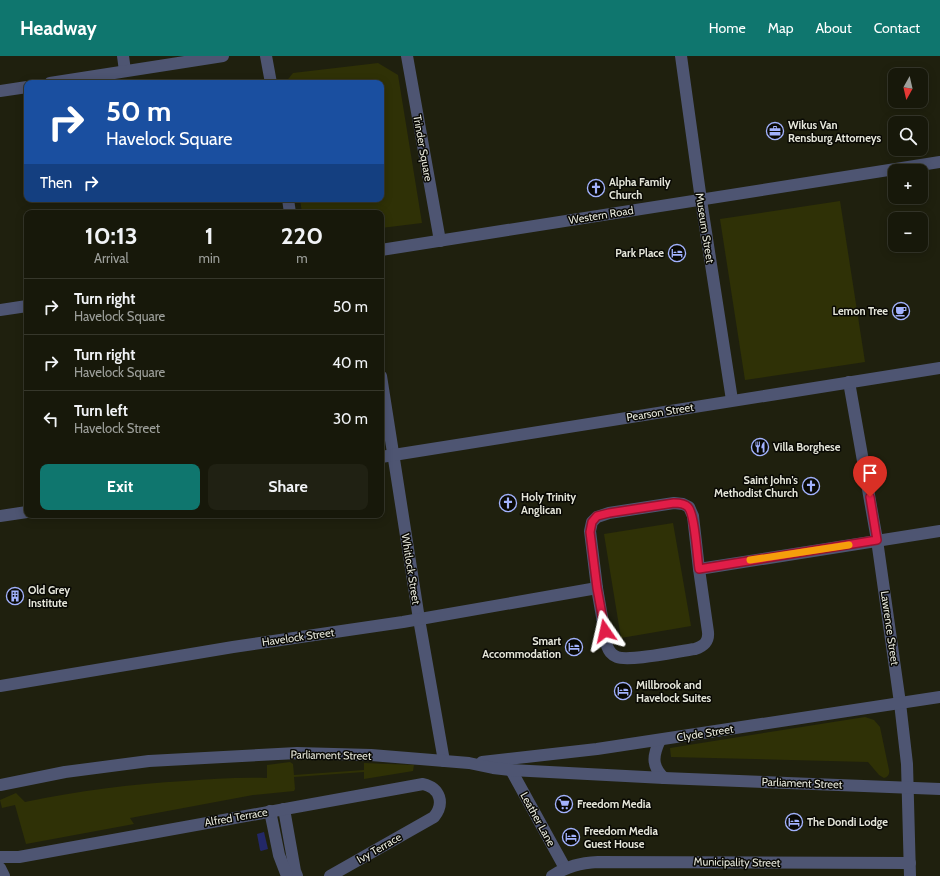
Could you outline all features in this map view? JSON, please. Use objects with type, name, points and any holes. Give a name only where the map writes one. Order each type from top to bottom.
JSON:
[{"type":"street","points":[[123,56],[125,72]]},
{"type":"street","points":[[70,80],[223,56]]},
{"type":"street","points":[[266,56],[270,80]]},
{"type":"street","name":"Trinder Square","points":[[407,56],[440,241]]},
{"type":"street","name":"Museum Street","points":[[681,56],[701,200],[732,400]]},
{"type":"street","points":[[0,91],[24,87]]},
{"type":"street","name":"Western Road","points":[[384,250],[940,162]]},
{"type":"street","points":[[0,310],[24,306]]},
{"type":"street","name":"Pearson Street","points":[[384,456],[940,368]]},
{"type":"street","name":"Lawrence Street","points":[[849,382],[877,540],[900,703],[907,764],[910,876]]},
{"type":"street","name":"Whitlock Street","points":[[384,396],[419,619],[444,761]]},
{"type":"street","points":[[674,503],[683,504],[689,508],[693,516],[708,636],[706,643],[695,649],[628,658],[614,657],[607,646],[597,588],[590,532],[590,526],[597,516],[674,503]]},
{"type":"street","points":[[0,516],[24,512]]},
{"type":"street","points":[[699,569],[940,531]]},
{"type":"street","name":"Havelock Street","points":[[0,686],[233,647],[419,619],[597,588]]},
{"type":"street","name":"Clyde Street","points":[[469,763],[597,749],[940,698]]},
{"type":"street","points":[[660,740],[655,749],[654,762],[656,769],[664,778]]},
{"type":"street","name":"Parliament Street","points":[[0,785],[64,772],[149,761],[296,753],[371,755],[469,763],[511,770],[664,778],[940,789]]},
{"type":"street","name":"Leather Lane","points":[[511,770],[566,868]]},
{"type":"street","name":"Alfred Terrace","points":[[0,857],[19,856],[423,784],[431,786],[437,791],[440,802],[437,813],[428,820]]},
{"type":"street","points":[[284,809],[297,876]]},
{"type":"street","points":[[270,811],[279,855],[287,876]]},
{"type":"street","name":"Ivy Terrace","points":[[330,876],[428,820]]},
{"type":"street","name":"Municipality Street","points":[[552,876],[566,868],[582,863],[613,861],[910,863]]},
{"type":"street","points":[[0,868],[4,876]]},
{"type":"shaded area","points":[[378,63],[398,75],[422,223],[384,228],[384,210],[302,210],[300,202],[384,202],[384,80],[287,80],[293,73]]},
{"type":"shaded area","points":[[840,201],[865,362],[745,380],[720,219]]},
{"type":"shaded area","points":[[673,523],[691,626],[621,638],[604,534]]},
{"type":"shaded area","points":[[865,717],[874,720],[880,727],[889,771],[887,777],[884,778],[879,775],[868,762],[671,757],[670,748]]},
{"type":"shaded area","points":[[290,762],[293,764],[294,775],[364,770],[364,763],[414,765],[413,771],[364,779],[364,772],[294,777],[294,791],[253,795],[130,818],[134,824],[26,844],[15,805],[2,808],[0,800],[16,793],[25,802],[85,791],[145,784],[226,778],[267,778],[267,765]]},
{"type":"shaded area","points":[[264,832],[268,849],[261,851],[257,834]]},
{"type":"slow traffic","points":[[750,560],[849,545]]},
{"type":"place","name":"Wikus Van Rensburg Attorneys","points":[[775,131]]},
{"type":"place","name":"Alpha Family Church","points":[[596,188]]},
{"type":"place","name":"Park Place","points":[[677,253]]},
{"type":"place","name":"Lemon Tree","points":[[901,311]]},
{"type":"place","name":"Villa Borghese","points":[[760,447]]},
{"type":"place","name":"Saint John's Methodist Church","points":[[811,486]]},
{"type":"place","name":"Holy Trinity Anglican","points":[[508,503]]},
{"type":"place","name":"Old Grey Institute","points":[[15,596]]},
{"type":"place","name":"Smart Accommodation","points":[[574,647]]},
{"type":"place","name":"Millbrook and Havelock Suites","points":[[623,691]]},
{"type":"place","name":"Freedom Media","points":[[564,804]]},
{"type":"place","name":"The Dondi Lodge","points":[[794,822]]},
{"type":"place","name":"Freedom Media Guest House","points":[[571,837]]},
{"type":"route","points":[[605,631],[597,588],[590,532],[590,526],[597,516],[674,503],[683,504],[689,508],[693,516],[699,569],[877,540],[870,497]]}]
